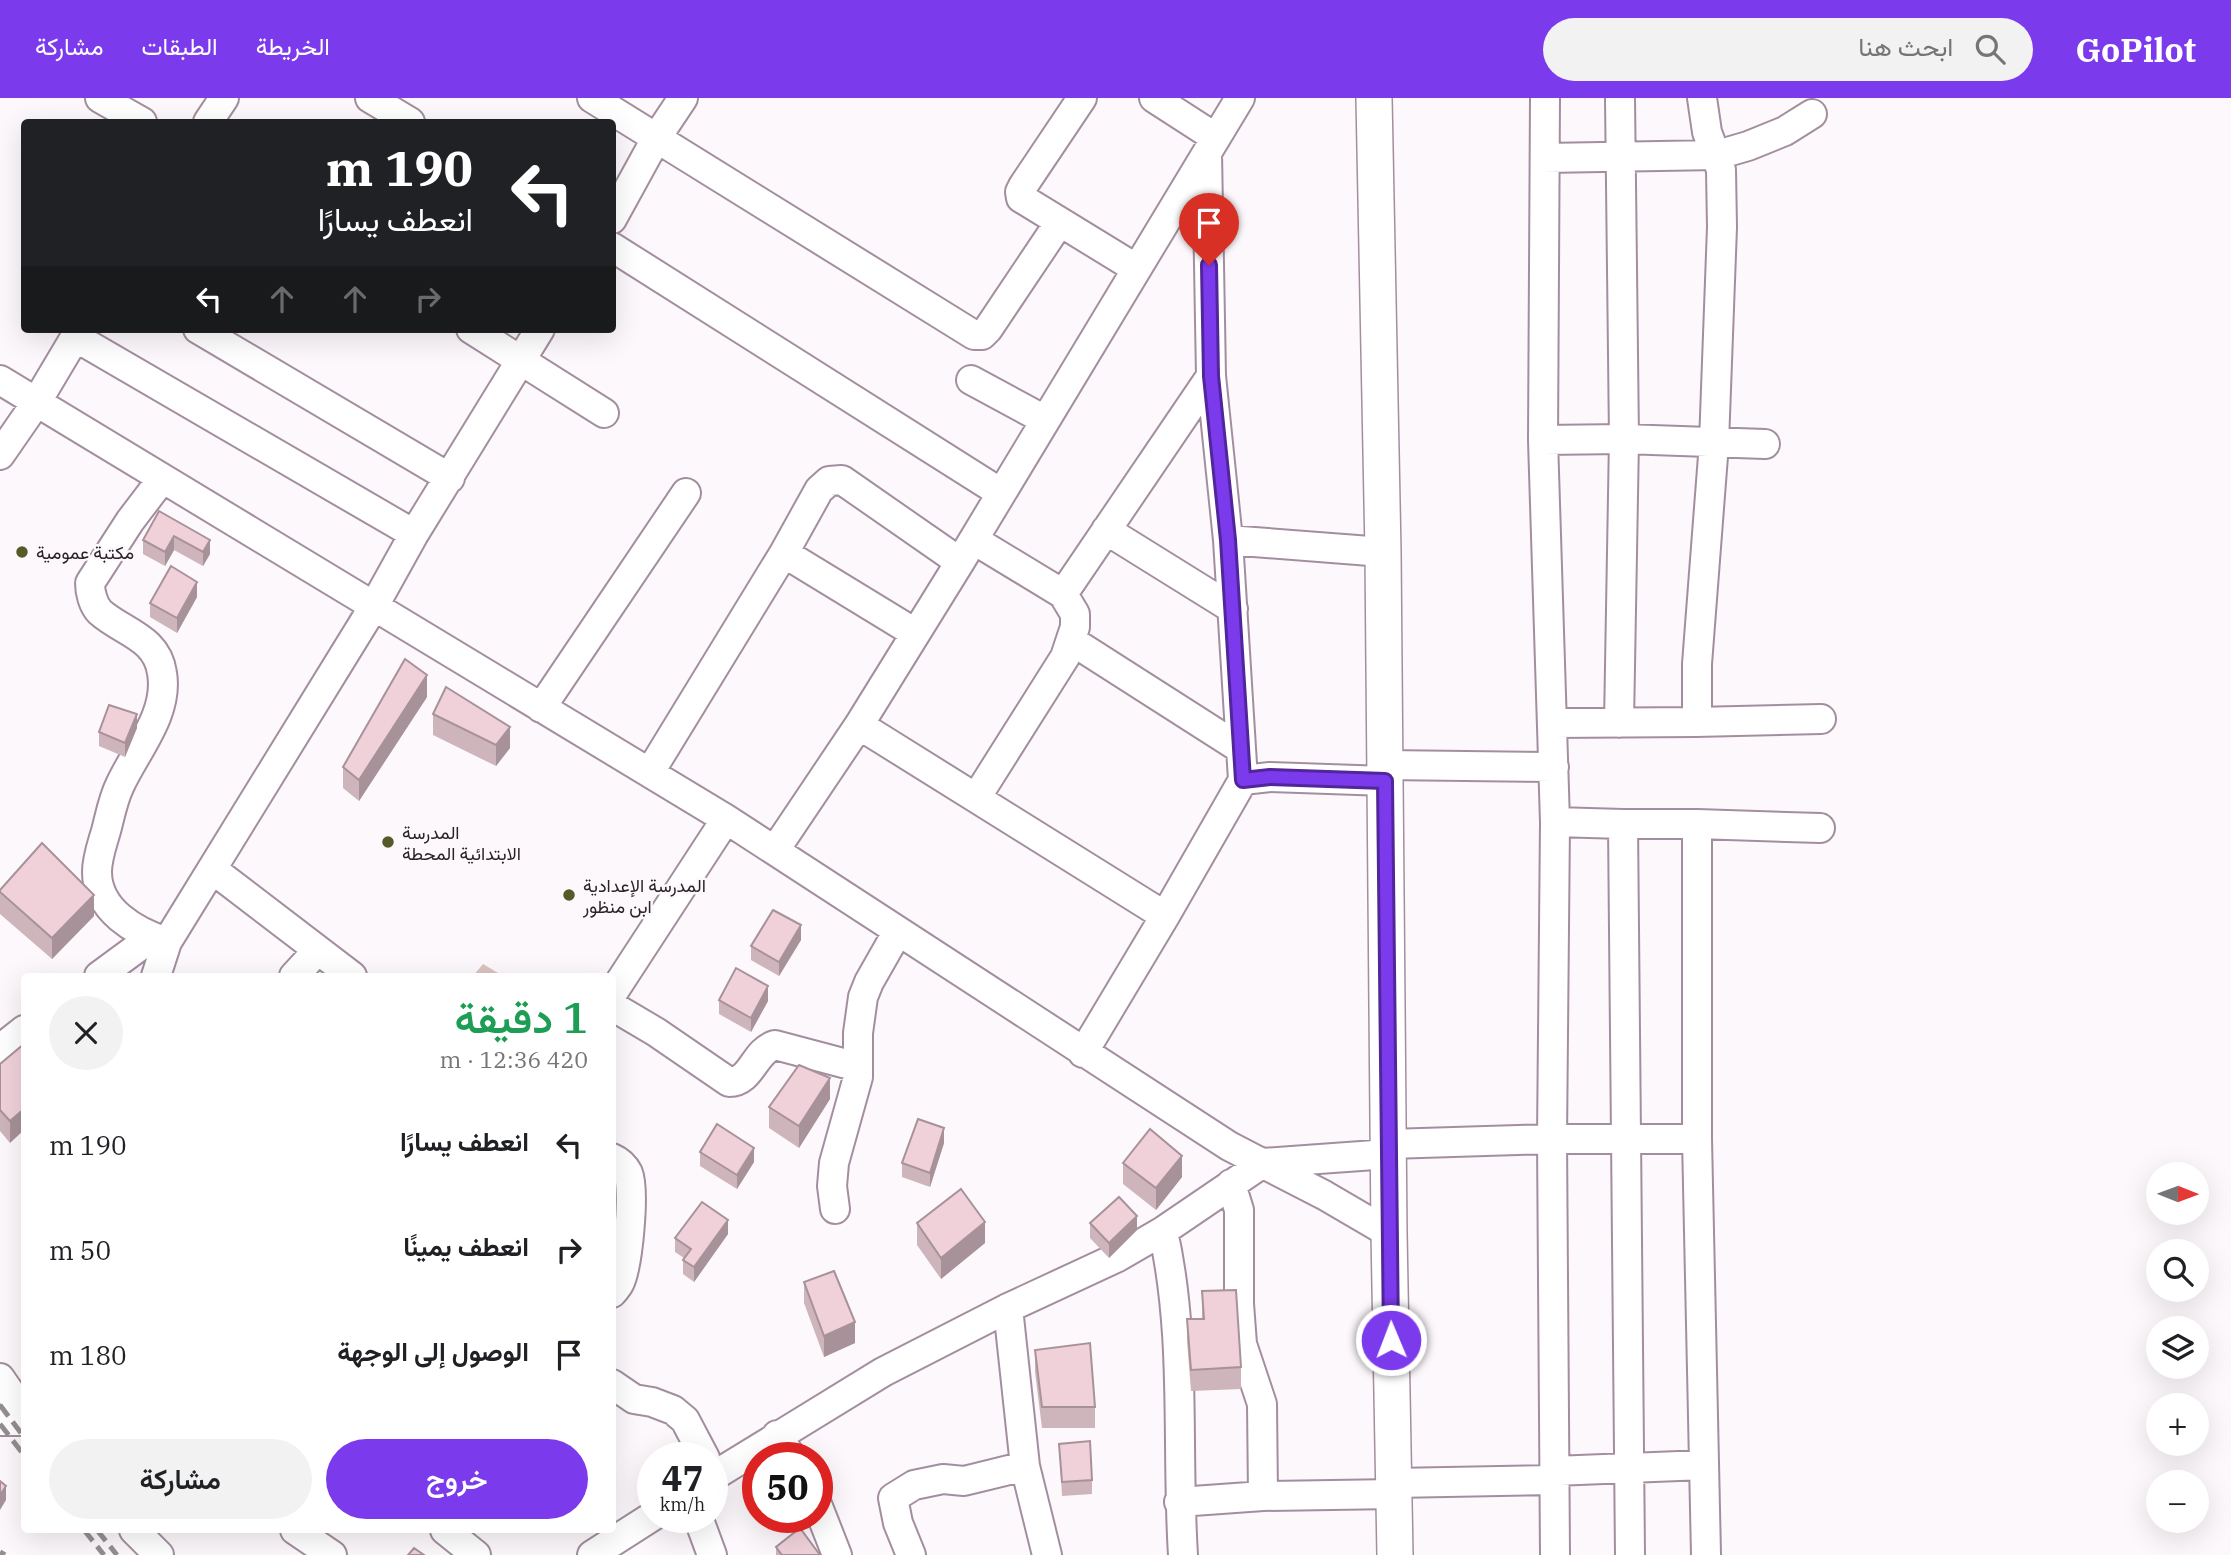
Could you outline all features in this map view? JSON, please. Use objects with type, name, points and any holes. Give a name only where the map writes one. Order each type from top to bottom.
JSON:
[{"type":"main road","points":[[1374,98],[1383,552],[1389,1233],[1395,1555]]},
{"type":"street","points":[[100,98],[137,119]]},
{"type":"street","points":[[210,119],[224,98]]},
{"type":"street","points":[[370,98],[405,119]]},
{"type":"street","points":[[592,98],[974,335],[982,335],[988,330],[1059,223]]},
{"type":"street","points":[[616,212],[657,137],[683,98]]},
{"type":"street","points":[[1082,98],[1020,192],[1021,198],[1137,269]]},
{"type":"street","points":[[1154,98],[1212,146]]},
{"type":"street","points":[[775,850],[859,725],[967,551],[1240,98]]},
{"type":"street","points":[[1545,98],[1543,440],[1555,822],[1552,1139],[1555,1555]]},
{"type":"street","points":[[1619,723],[1623,439],[1620,98]]},
{"type":"street","points":[[1695,722],[1698,709],[1697,664],[1702,585],[1714,443],[1722,226],[1721,170],[1707,132],[1702,98]]},
{"type":"street","points":[[1545,158],[1717,155],[1785,131],[1812,114]]},
{"type":"street","points":[[1083,1052],[1243,780],[1228,540],[1211,376],[1212,146]]},
{"type":"street","points":[[616,250],[1001,493]]},
{"type":"street","points":[[0,455],[36,403],[78,333],[414,534]]},
{"type":"street","points":[[205,333],[450,478]]},
{"type":"street","points":[[477,333],[604,413]]},
{"type":"street","points":[[104,973],[159,940],[212,869],[537,333]]},
{"type":"street","points":[[1063,594],[1211,376]]},
{"type":"street","points":[[0,380],[726,819],[1229,1146],[1324,1195],[1389,1233]]},
{"type":"street","points":[[971,380],[1045,420]]},
{"type":"street","points":[[1543,440],[1623,439],[1765,444]]},
{"type":"street","points":[[159,940],[134,928],[113,912],[99,891],[97,872],[98,857],[119,787],[163,697],[162,672],[157,658],[144,641],[99,611],[90,594],[90,583],[130,521],[162,479]]},
{"type":"street","points":[[650,772],[784,553],[818,490],[829,481],[842,480],[967,551],[1063,594],[1075,614],[1076,627],[1065,657],[976,798]]},
{"type":"street","points":[[541,708],[686,493]]},
{"type":"street","points":[[1106,530],[1233,609]]},
{"type":"street","points":[[1228,540],[1383,552]]},
{"type":"street","points":[[784,553],[915,633]]},
{"type":"street","points":[[1072,641],[1241,749]]},
{"type":"street","points":[[1552,723],[1821,719]]},
{"type":"street","points":[[859,725],[1165,916]]},
{"type":"street","points":[[1243,780],[1554,767]]},
{"type":"street","points":[[616,988],[726,819]]},
{"type":"street","points":[[1555,822],[1821,828]]},
{"type":"street","points":[[1623,824],[1630,1555]]},
{"type":"street","points":[[1697,824],[1698,1139],[1706,1555]]},
{"type":"street","points":[[212,869],[348,973]]},
{"type":"street","points":[[835,1209],[832,1186],[834,1163],[858,1077],[858,1033],[863,997],[898,931]]},
{"type":"street","points":[[156,973],[159,940]]},
{"type":"street","points":[[297,973],[317,951]]},
{"type":"street","points":[[616,1008],[729,1082],[737,1082],[743,1078],[758,1055],[775,1045],[858,1067]]},
{"type":"street","points":[[791,1442],[883,1371],[1008,1308],[1118,1257],[1163,1231],[1263,1163],[1389,1149],[1552,1139],[1698,1139]]},
{"type":"street","points":[[616,1161],[627,1170],[631,1182],[628,1248],[616,1282]]},
{"type":"street","points":[[1231,1184],[1238,1210],[1238,1304],[1242,1344],[1262,1404],[1263,1496]]},
{"type":"street","points":[[1163,1231],[1175,1296],[1180,1356],[1180,1502],[1183,1555]]},
{"type":"street","points":[[1008,1308],[1025,1466],[1047,1555]]},
{"type":"street","points":[[0,1378],[21,1409]]},
{"type":"street","points":[[616,1387],[634,1399],[673,1410],[685,1420],[696,1442]]},
{"type":"street","points":[[0,1421],[21,1421]]},
{"type":"street","points":[[1180,1502],[1554,1476],[1629,1468],[1704,1465]]},
{"type":"street","points":[[911,1555],[898,1523],[894,1498],[914,1485],[943,1479],[964,1481],[1025,1466]]},
{"type":"street","points":[[592,1555],[637,1526]]},
{"type":"street","points":[[299,1533],[332,1555]]},
{"type":"street","points":[[449,1533],[475,1555]]},
{"type":"street","points":[[704,1533],[712,1555]]},
{"type":"street","points":[[828,1533],[837,1555]]},
{"type":"shaded area","points":[[483,964],[498,973],[476,973]]},
{"type":"building","points":[[159,511],[210,540],[203,552],[174,536],[165,552],[143,540]]},
{"type":"building","points":[[171,566],[197,582],[177,618],[150,603]]},
{"type":"building","points":[[405,659],[427,675],[359,780],[343,767]]},
{"type":"building","points":[[446,687],[510,727],[496,745],[433,714]]},
{"type":"building","points":[[109,705],[137,714],[125,743],[99,732]]},
{"type":"building","points":[[42,843],[94,895],[52,938],[0,892]]},
{"type":"building","points":[[773,910],[801,925],[779,962],[751,946]]},
{"type":"building","points":[[736,968],[768,986],[751,1018],[719,1000]]},
{"type":"building","points":[[21,1046],[21,1112],[10,1121],[0,1110],[0,1064]]},
{"type":"building","points":[[799,1065],[830,1078],[799,1126],[769,1107]]},
{"type":"building","points":[[918,1119],[944,1128],[930,1173],[902,1163]]},
{"type":"building","points":[[717,1124],[754,1148],[737,1175],[700,1152]]},
{"type":"building","points":[[1150,1129],[1182,1156],[1156,1188],[1123,1163]]},
{"type":"building","points":[[961,1189],[985,1222],[941,1258],[917,1223]]},
{"type":"building","points":[[1119,1197],[1137,1216],[1109,1243],[1090,1223]]},
{"type":"building","points":[[702,1202],[728,1220],[694,1267],[683,1260],[691,1249],[675,1238]]},
{"type":"building","points":[[834,1271],[855,1322],[824,1336],[804,1282]]},
{"type":"building","points":[[1236,1290],[1241,1367],[1191,1370],[1187,1319],[1204,1319],[1202,1291]]},
{"type":"building","points":[[1090,1343],[1095,1407],[1042,1407],[1035,1350]]},
{"type":"building","points":[[1090,1441],[1092,1480],[1062,1482],[1059,1444]]},
{"type":"building","points":[[0,1481],[6,1486],[0,1495]]},
{"type":"building","points":[[794,1533],[804,1533],[820,1555],[782,1555],[776,1547]]},
{"type":"building","points":[[414,1548],[424,1555],[408,1555]]},
{"type":"railway","points":[[0,1405],[21,1433]]},
{"type":"railway","points":[[0,1424],[21,1451]]},
{"type":"railway","points":[[86,1533],[104,1555]]},
{"type":"railway","points":[[99,1533],[117,1555]]},
{"type":"railway","points":[[0,1552],[5,1555]]},
{"type":"place","name":"مكتبة عمومية","points":[[22,552]]},
{"type":"place","name":"المدرسة الابتدائية المحطة","points":[[388,842]]},
{"type":"place","name":"المدرسة الإعدادية ابن منظور","points":[[569,895]]},
{"type":"route","points":[[1209,265],[1211,376],[1228,540],[1243,780],[1270,777],[1385,781],[1391,1340]]}]
